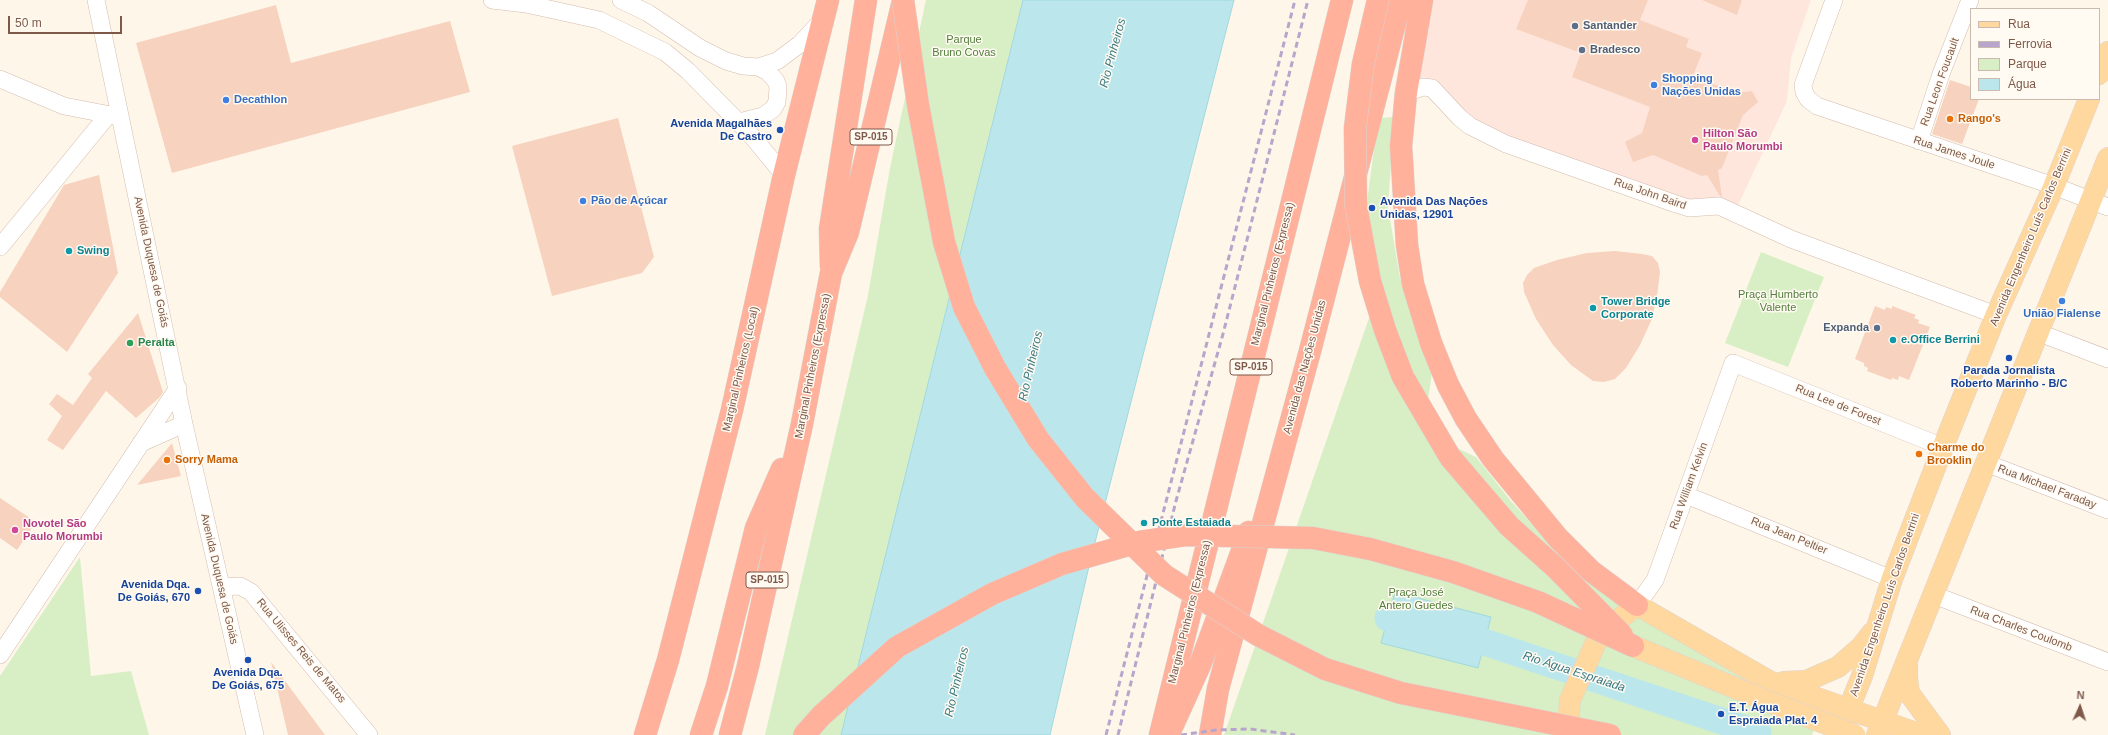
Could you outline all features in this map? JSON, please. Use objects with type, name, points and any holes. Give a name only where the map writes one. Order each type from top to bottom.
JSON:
[{"type":"highway","points":[[831,273],[830,230],[866,0]]},
{"type":"highway","points":[[903,0],[918,106],[944,242],[964,307],[995,368],[1038,439],[1085,498],[1164,575],[1258,635],[1325,669],[1401,693],[1610,735]]},
{"type":"highway","name":"Marginal Pinheiros (Expressa)","points":[[730,735],[748,666],[802,424],[831,273],[848,232],[903,0]]},
{"type":"highway","name":"Marginal Pinheiros (Expressa)","points":[[1160,735],[1342,0]]},
{"type":"highway","points":[[1378,0],[1363,64],[1355,128],[1356,206],[1370,281],[1384,330],[1403,377],[1450,457],[1504,520],[1633,646]]},
{"type":"highway","name":"Avenida das Nações Unidas","points":[[1210,735],[1218,689],[1285,442],[1401,0]]},
{"type":"highway","points":[[1422,0],[1406,93],[1401,146],[1406,245],[1413,284],[1431,343],[1448,385],[1466,419],[1493,459],[1558,538],[1591,571],[1637,605]]},
{"type":"highway","name":"Marginal Pinheiros (Local)","points":[[645,735],[668,660],[732,410],[784,175],[826,10]]},
{"type":"highway","points":[[701,735],[717,686],[756,528],[802,424]]},
{"type":"highway","points":[[1168,735],[1200,665],[1232,573],[1285,442]]},
{"type":"highway","points":[[804,735],[821,716],[897,647],[992,594],[1062,564],[1139,542],[1186,535],[1313,538],[1370,549],[1453,572],[1538,602],[1633,646]]},
{"type":"main road","points":[[2100,72],[2108,52]]},
{"type":"main road","name":"Avenida Engenheiro Luís Carlos Berrini","points":[[1838,735],[1862,676],[1892,579],[1943,447],[1996,315],[2054,186],[2089,100]]},
{"type":"main road","points":[[1880,728],[2037,332],[2099,204],[2108,158]]},
{"type":"main road","points":[[1570,735],[1568,721],[1570,700],[1597,640],[1613,624],[1637,605],[1769,681],[1848,708],[1880,728],[1922,735]]},
{"type":"main road","points":[[1769,681],[1806,681],[1838,667],[1861,647],[1877,626]]},
{"type":"main road","points":[[1633,646],[1855,735]]},
{"type":"main road","points":[[1910,654],[1907,678],[1909,693],[1940,735]]},
{"type":"street","name":"Avenida Duquesa de Goiás","points":[[96,0],[113,80],[113,115],[178,388],[184,424],[255,735]]},
{"type":"street","points":[[492,0],[526,4],[592,18],[622,30],[665,52],[688,71],[738,122],[762,147],[784,175]]},
{"type":"street","points":[[621,0],[648,14],[700,48],[726,61],[743,66],[758,67],[768,65],[784,57],[800,44],[826,10]]},
{"type":"street","name":"Rua James Joule","points":[[1834,0],[1803,85],[1804,92],[1808,99],[1817,106],[2054,186],[2099,204]]},
{"type":"street","name":"Rua Leon Foucault","points":[[1919,141],[1941,74],[1970,0]]},
{"type":"street","points":[[738,122],[763,116],[773,109],[778,102],[778,87],[776,80],[768,72],[758,67]]},
{"type":"street","points":[[0,79],[64,106],[113,115]]},
{"type":"street","name":"Rua John Baird","points":[[1406,93],[1423,87],[1432,88],[1460,118],[1470,126],[1506,144],[1689,208],[1719,206],[1790,239],[1996,315]]},
{"type":"street","points":[[0,247],[113,115]]},
{"type":"street","points":[[2037,332],[2108,359]]},
{"type":"street","name":"Rua William Kelvin","points":[[1637,605],[1655,580],[1733,363]]},
{"type":"street","name":"Rua Lee de Forest","points":[[1733,363],[1943,447]]},
{"type":"street","points":[[0,655],[178,388]]},
{"type":"street","points":[[141,443],[184,424]]},
{"type":"street","name":"Rua Michael Faraday","points":[[1986,462],[2108,510]]},
{"type":"street","name":"Rua Jean Peltier","points":[[1686,495],[1892,579]]},
{"type":"street","name":"Rua Ulisses Reis de Matos","points":[[221,587],[240,586],[251,592],[369,735]]},
{"type":"street","name":"Rua Charles Coulomb","points":[[1934,595],[2108,662]]},
{"type":"shaded area","points":[[1427,0],[1811,0],[1791,58],[1787,101],[1733,216],[1506,144],[1449,106],[1415,89]]},
{"type":"green space","name":"Parque Bruno Covas","points":[[926,0],[1023,0],[841,735],[765,735],[868,295],[890,168]]},
{"type":"green space","name":"Praça José Antero Guedes","points":[[1394,117],[1388,207],[1400,278],[1432,373],[1428,400],[1453,446],[1476,457],[1511,501],[1546,540],[1649,618],[1826,696],[1812,735],[1224,735],[1378,292],[1366,210],[1378,118]]},
{"type":"green space","name":"Praça Humberto Valente","points":[[1761,252],[1824,277],[1788,367],[1725,343]]},
{"type":"green space","points":[[80,557],[91,676],[131,671],[149,735],[0,735],[0,676]]},
{"type":"water","name":"Rio Pinheiros","points":[[1023,0],[1234,0],[1090,562],[1050,735],[841,735]]},
{"type":"water","points":[[1395,592],[1491,617],[1478,668],[1381,643]]},
{"type":"building","name":"Shopping Nações Unidas","points":[[1528,0],[1648,0],[1640,20],[1689,39],[1686,47],[1702,53],[1693,76],[1736,93],[1752,91],[1758,102],[1743,115],[1722,168],[1718,170],[1722,197],[1707,175],[1702,176],[1653,155],[1633,162],[1625,142],[1642,133],[1650,107],[1572,77],[1581,53],[1516,29]]},
{"type":"building","points":[[1702,0],[1742,0],[1737,15]]},
{"type":"building","name":"Decathlon","points":[[276,5],[291,63],[450,21],[470,92],[172,173],[136,43]]},
{"type":"building","name":"Rango's","points":[[1950,80],[1970,87],[1970,100],[1979,100],[1962,144],[1932,134]]},
{"type":"building","name":"Pão de Açúcar","points":[[618,118],[654,257],[642,273],[552,296],[512,146]]},
{"type":"building","name":"Swing","points":[[99,175],[118,273],[67,352],[0,297],[0,292],[64,185]]},
{"type":"building","name":"Tower Bridge Corporate","points":[[1615,251],[1652,256],[1658,263],[1660,272],[1657,296],[1652,319],[1640,345],[1626,368],[1615,379],[1604,382],[1593,381],[1571,365],[1553,345],[1536,319],[1524,292],[1523,283],[1527,275],[1534,268],[1557,260],[1587,253]]},
{"type":"building","name":"e.Office Berrini","points":[[1875,306],[1885,310],[1886,307],[1892,309],[1892,306],[1916,315],[1914,318],[1919,320],[1918,323],[1930,327],[1909,380],[1899,376],[1898,380],[1892,378],[1891,380],[1867,371],[1868,368],[1864,366],[1864,363],[1855,359]]},
{"type":"building","name":"Peralta","points":[[138,313],[163,392],[160,397],[136,418],[106,391],[63,450],[47,440],[62,416],[49,404],[57,394],[73,405],[92,378],[88,374]]},
{"type":"building","name":"Sorry Mama","points":[[172,443],[181,476],[137,485]]},
{"type":"building","name":"Novotel São Paulo Morumbi","points":[[0,498],[36,522],[17,550],[0,538]]},
{"type":"building","points":[[271,662],[325,735],[288,735]]},
{"type":"waterway","name":"Rio Água Espraiada","points":[[1388,618],[1484,642],[1758,733]]},
{"type":"railway","points":[[1106,735],[1295,0]]},
{"type":"railway","points":[[1118,735],[1176,501],[1223,334],[1308,0]]},
{"type":"railway","points":[[1181,735],[1216,730],[1250,729],[1295,735]]},
{"type":"place","name":"Santander","points":[[1575,26]]},
{"type":"place","name":"Bradesco","points":[[1582,50]]},
{"type":"place","name":"Shopping Nações Unidas","points":[[1654,85]]},
{"type":"place","name":"Decathlon","points":[[226,100]]},
{"type":"place","name":"Rango's","points":[[1950,119]]},
{"type":"place","name":"Avenida Magalhães De Castro","points":[[780,130]]},
{"type":"place","name":"Hilton São Paulo Morumbi","points":[[1695,140]]},
{"type":"place","name":"Pão de Açúcar","points":[[583,201]]},
{"type":"place","name":"Avenida Das Nações Unidas, 12901","points":[[1372,208]]},
{"type":"place","name":"Swing","points":[[69,251]]},
{"type":"place","name":"União Fialense","points":[[2062,301]]},
{"type":"place","name":"Tower Bridge Corporate","points":[[1593,308]]},
{"type":"place","name":"Expanda","points":[[1877,328]]},
{"type":"place","name":"e.Office Berrini","points":[[1893,340]]},
{"type":"place","name":"Peralta","points":[[130,343]]},
{"type":"place","name":"Parada Jornalista Roberto Marinho - B/C","points":[[2009,358]]},
{"type":"place","name":"Charme do Brooklin","points":[[1919,454]]},
{"type":"place","name":"Sorry Mama","points":[[167,460]]},
{"type":"place","name":"Ponte Estaiada","points":[[1144,523]]},
{"type":"place","name":"Novotel São Paulo Morumbi","points":[[15,530]]},
{"type":"place","name":"Avenida Dqa. De Goiás, 670","points":[[198,591]]},
{"type":"place","name":"Avenida Dqa. De Goiás, 675","points":[[248,660]]},
{"type":"place","name":"E.T. Água Espraiada Plat. 4","points":[[1721,714]]}]
